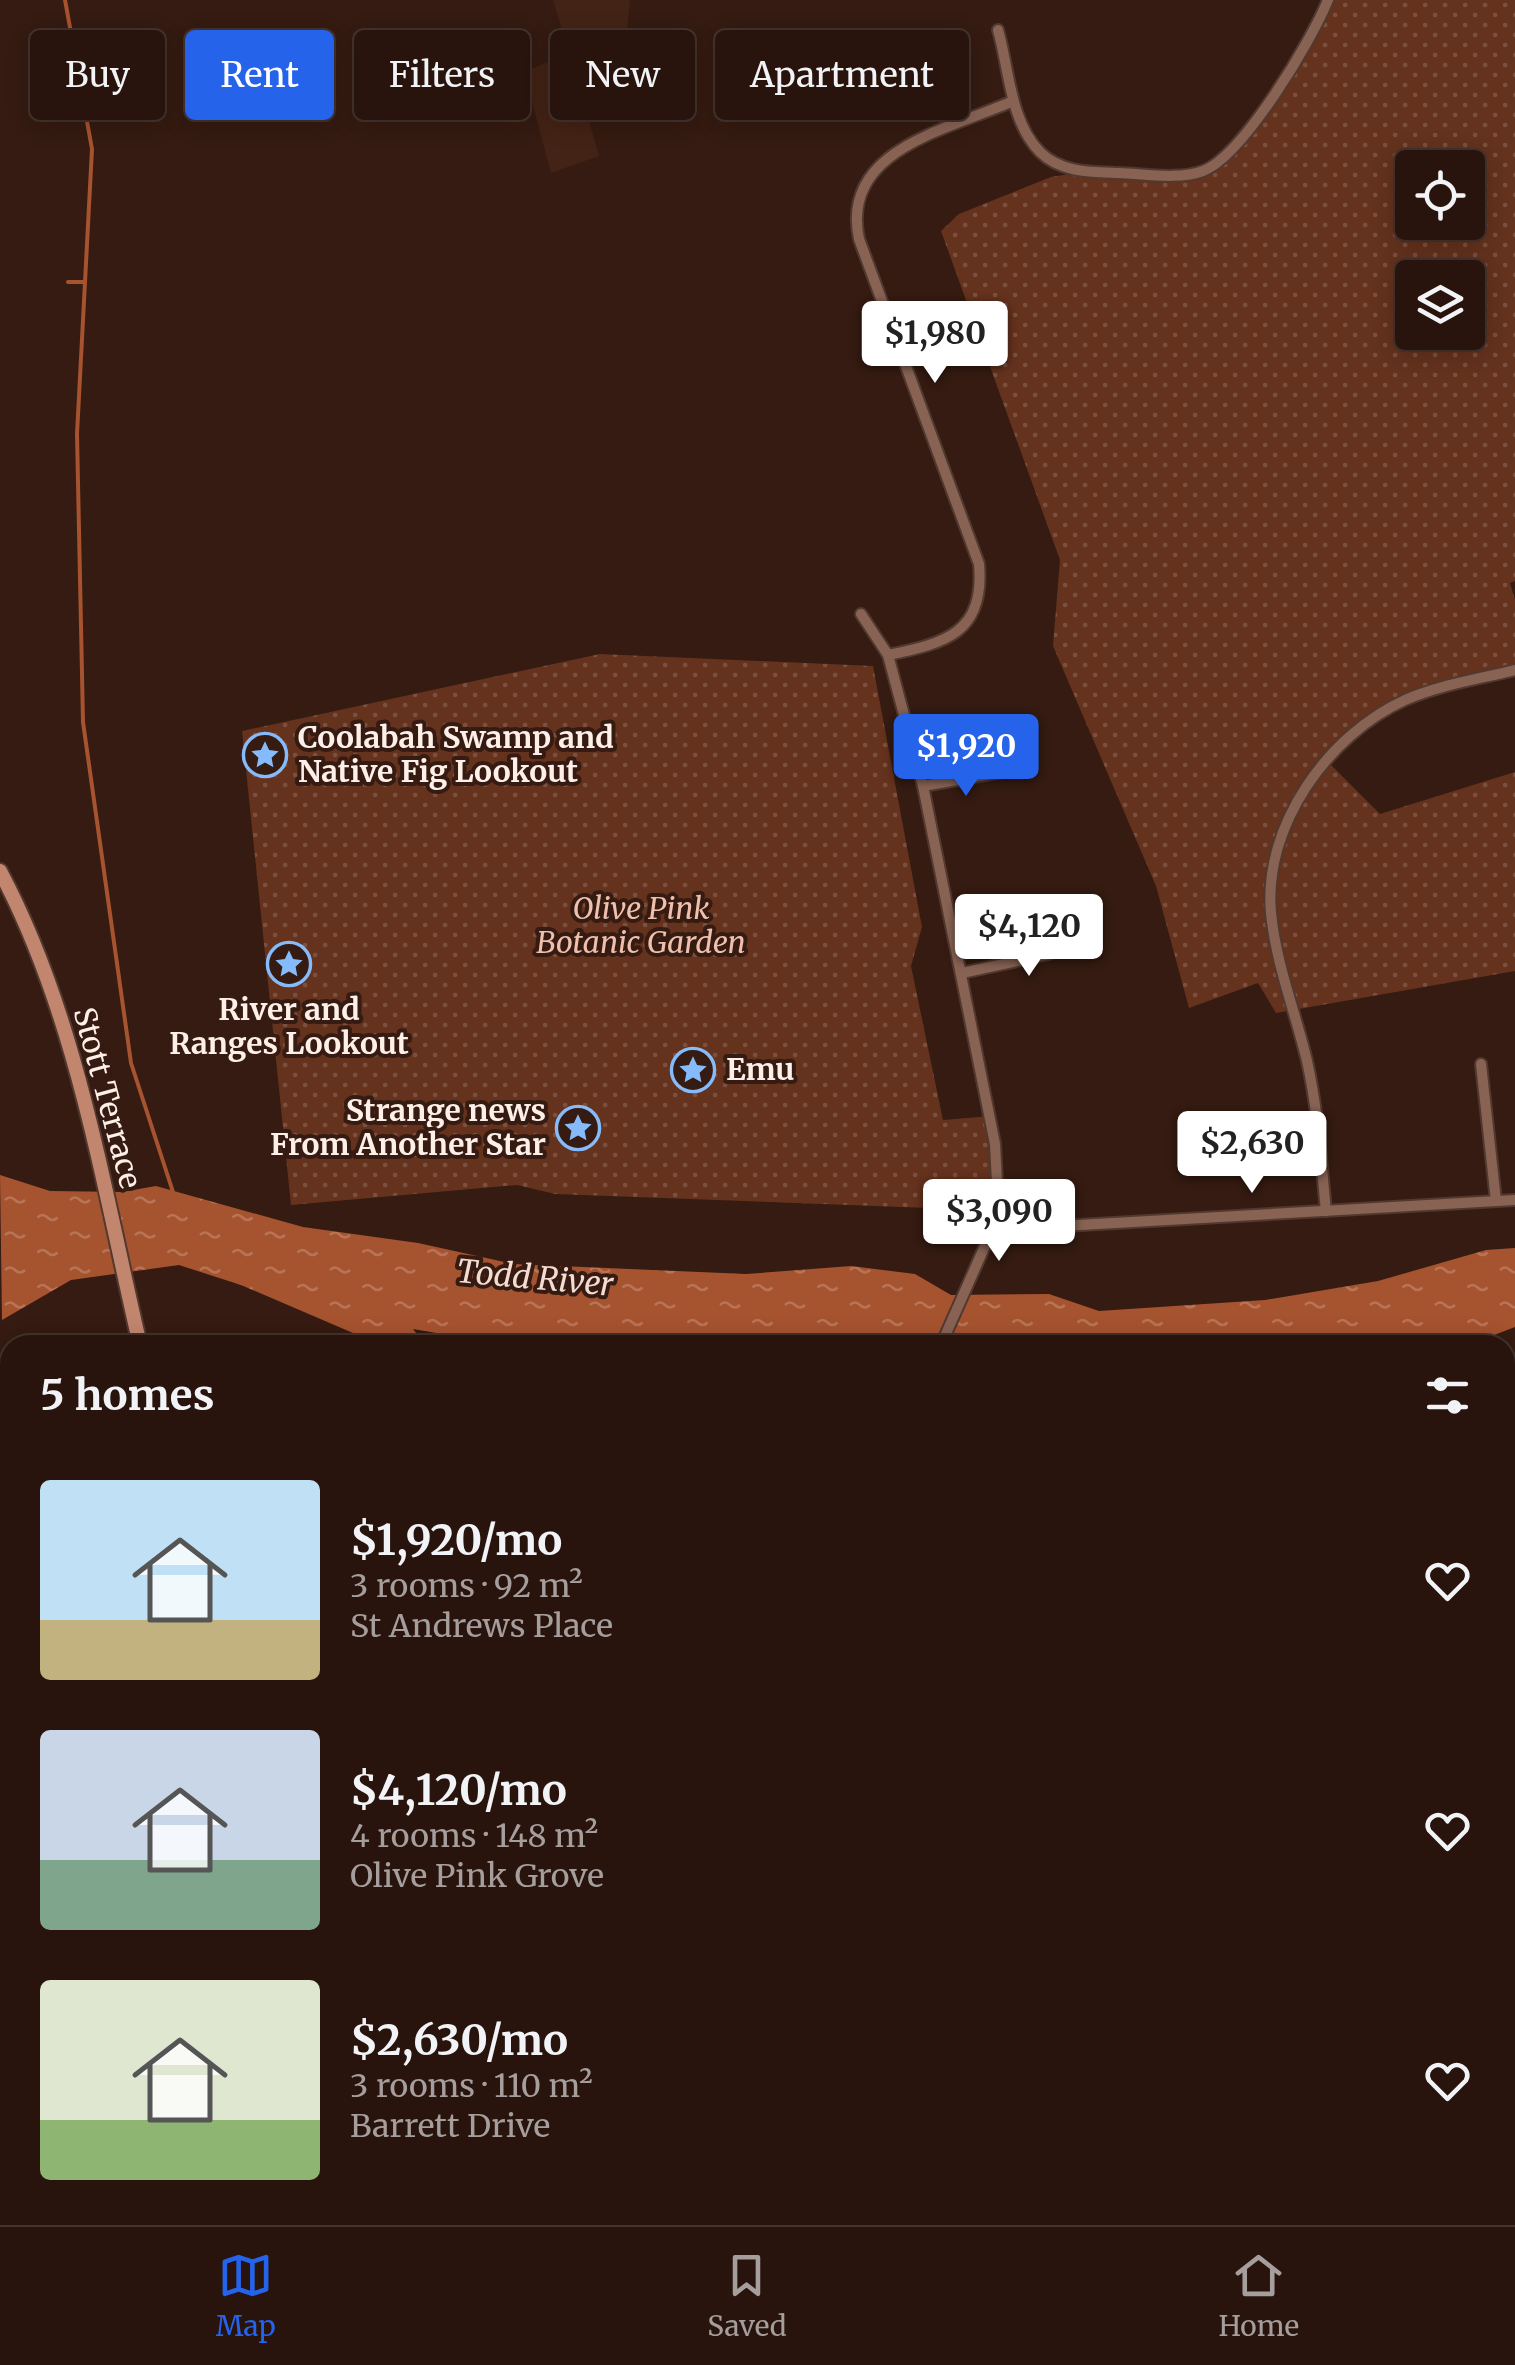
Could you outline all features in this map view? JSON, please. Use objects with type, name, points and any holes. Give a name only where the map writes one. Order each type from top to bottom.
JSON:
[{"type":"main road","name":"Stott Terrace","points":[[0,871],[43,968],[92,1143],[138,1335]]},
{"type":"street","points":[[998,30],[1013,101],[1031,140],[1061,165],[1082,172],[1184,175],[1206,170],[1227,156],[1309,44],[1328,0]]},
{"type":"street","points":[[888,655],[949,638],[973,614],[981,585],[979,564],[858,239],[856,197],[874,166],[1013,101]]},
{"type":"street","points":[[861,614],[888,655],[923,786],[995,1144],[997,1182],[992,1230],[946,1335]]},
{"type":"street","points":[[1326,1212],[1316,1110],[1276,944],[1271,910],[1274,862],[1307,787],[1334,750],[1352,734],[1406,700],[1515,670]]},
{"type":"street","points":[[923,786],[1002,772]]},
{"type":"street","points":[[962,972],[1050,954],[1078,939]]},
{"type":"street","points":[[1481,1064],[1496,1202]]},
{"type":"street","points":[[992,1230],[1515,1200]]},
{"type":"shaded area","points":[[553,0],[630,0],[627,30],[562,30]]},
{"type":"shaded area","points":[[550,61],[550,120],[589,120],[599,156],[551,173],[530,94],[530,69]]},
{"type":"green space","points":[[1328,0],[1515,0],[1515,581],[1510,583],[1515,600],[1515,670],[1406,700],[1326,760],[1380,814],[1515,772],[1515,971],[1276,1013],[1258,983],[1189,1008],[1156,886],[1053,646],[1060,560],[941,231],[959,214],[1051,177],[1082,172],[1184,175],[1227,156],[1309,45]]},
{"type":"green space","name":"Olive Pink Botanic Garden","points":[[600,654],[873,666],[922,927],[911,966],[943,1120],[992,1116],[997,1182],[955,1209],[555,1194],[517,1185],[291,1205],[242,731]]},
{"type":"water","name":"Todd River","points":[[0,1175],[50,1191],[122,1192],[156,1186],[303,1227],[418,1243],[513,1264],[746,1274],[851,1266],[915,1274],[951,1295],[1049,1294],[1099,1311],[1265,1300],[1378,1281],[1486,1250],[1515,1248],[1515,1327],[1494,1335],[448,1335],[413,1329],[418,1335],[358,1335],[241,1285],[179,1265],[71,1280],[2,1320]]},
{"type":"waterway","points":[[65,0],[92,149],[77,434],[83,722],[131,1063],[173,1192]]},
{"type":"waterway","points":[[68,282],[84,282]]},
{"type":"place","name":"Coolabah Swamp and Native Fig Lookout","points":[[265,755]]},
{"type":"place","name":"River and Ranges Lookout","points":[[289,964]]},
{"type":"place","name":"Emu","points":[[693,1070]]},
{"type":"place","name":"Strange news From Another Star","points":[[578,1128]]}]
